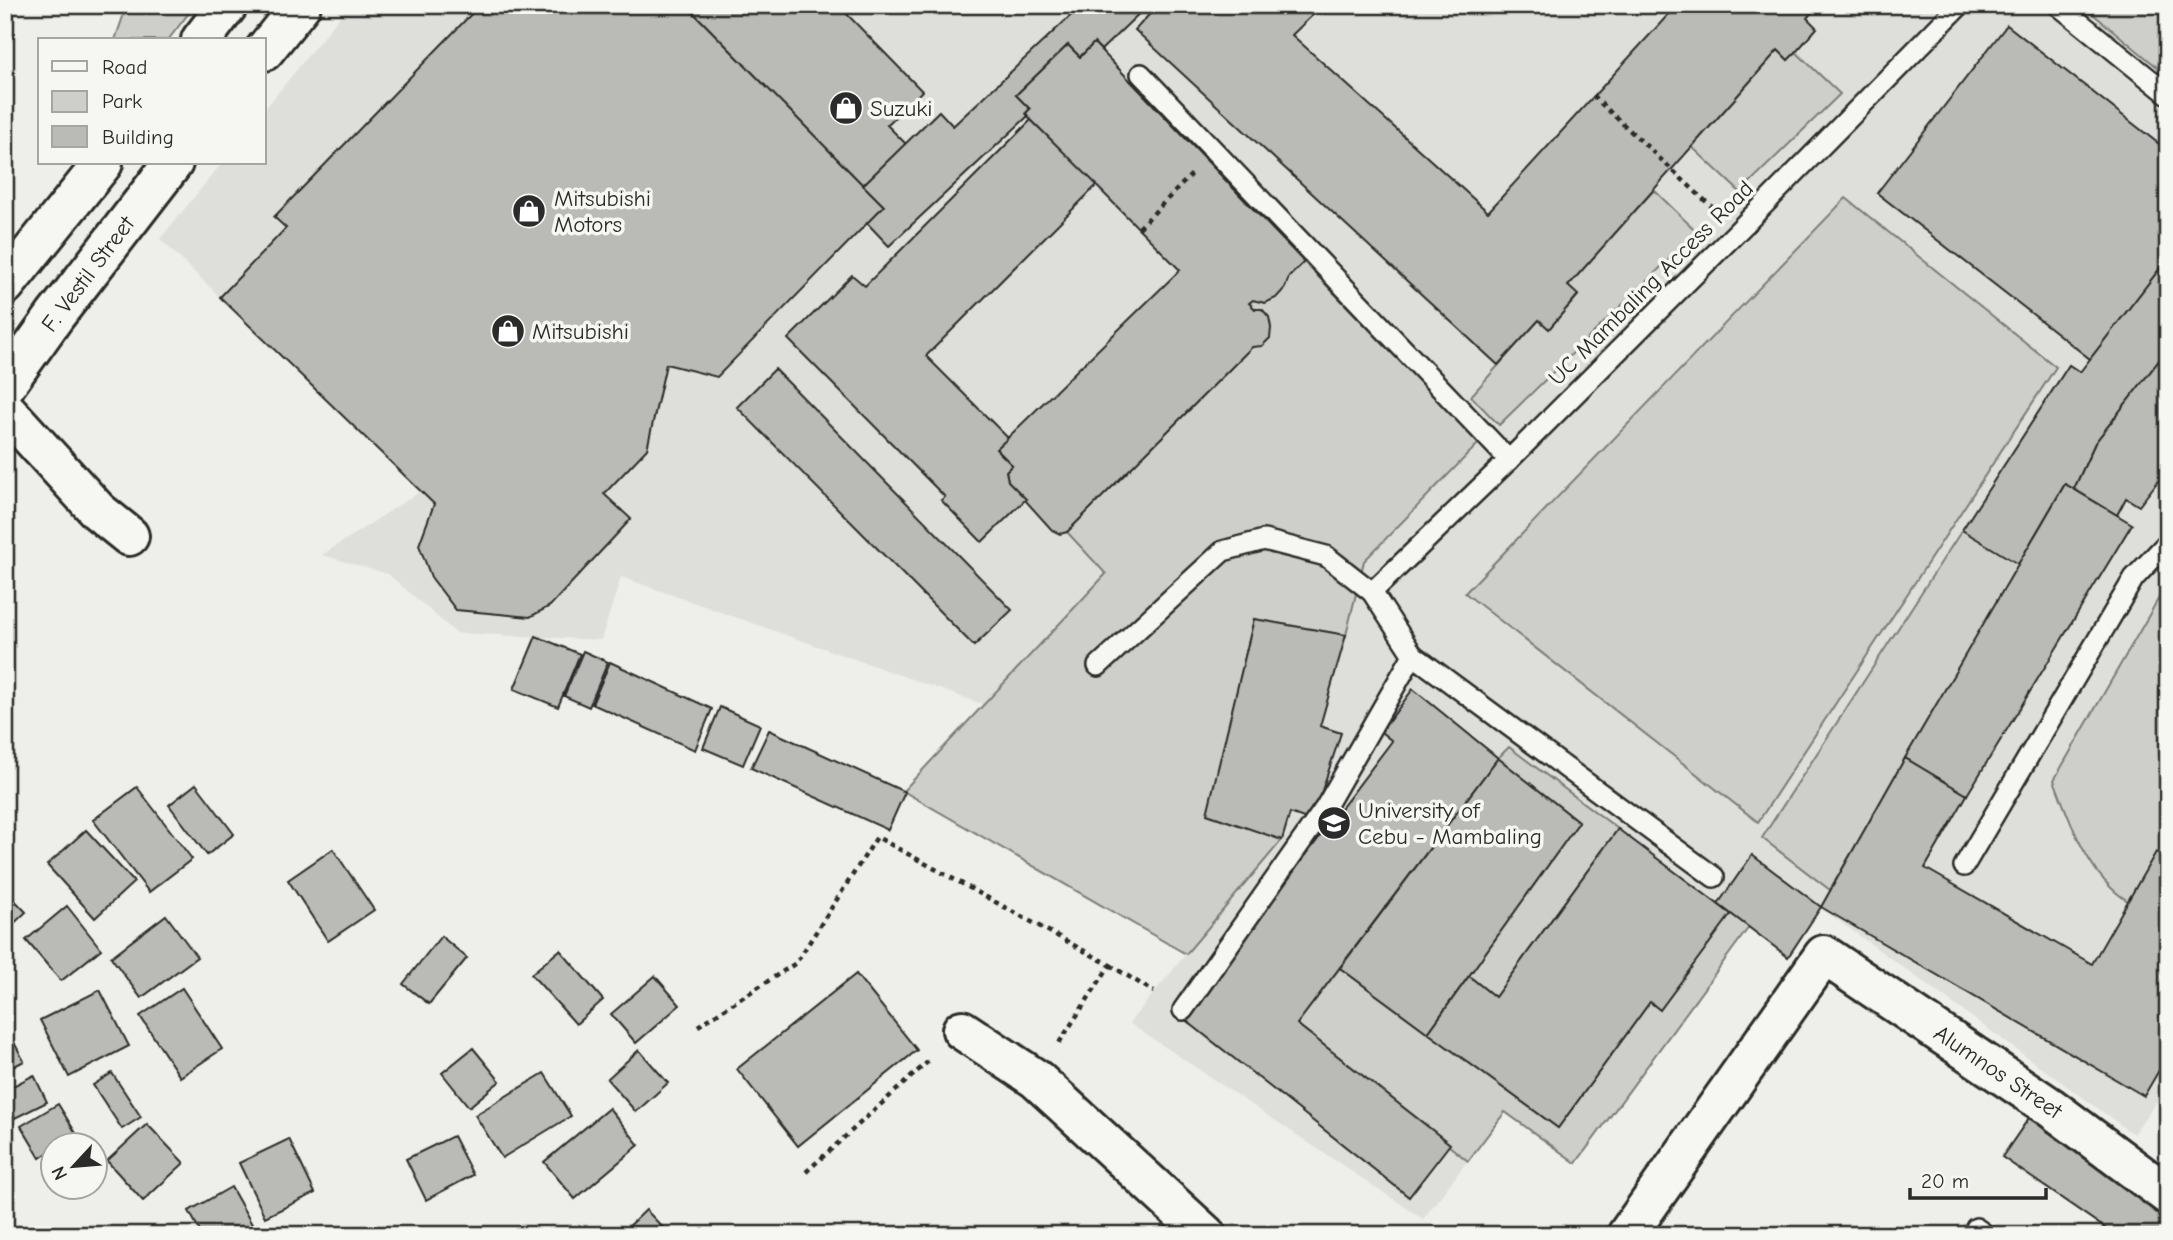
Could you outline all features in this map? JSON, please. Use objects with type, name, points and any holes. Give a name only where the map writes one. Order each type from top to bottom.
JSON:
[{"type":"street","points":[[203,38],[228,5]]},
{"type":"street","points":[[266,49],[302,5]]},
{"type":"street","points":[[5,285],[102,164]]},
{"type":"street","name":"F. Vestil Street","points":[[5,386],[55,316],[172,164]]},
{"type":"street","points":[[5,409],[98,511],[129,536]]},
{"type":"street","name":"Alumnos Street","points":[[1627,1235],[1824,955],[2050,1107],[2168,1195]]},
{"type":"street","points":[[962,1030],[1036,1079],[1206,1235]]},
{"type":"lane","points":[[2058,5],[2168,94]]},
{"type":"lane","name":"UC Mambaling Access Road","points":[[1372,592],[1738,232],[1949,9]]},
{"type":"lane","points":[[1141,74],[1508,460]]},
{"type":"lane","points":[[1098,666],[1223,551],[1264,540],[1326,556],[1372,592],[1413,655],[1714,877]]},
{"type":"lane","points":[[1964,866],[2134,578],[2168,542]]},
{"type":"lane","points":[[1183,1010],[1325,808],[1413,655]]},
{"type":"path","points":[[1593,96],[1738,232]]},
{"type":"path","points":[[1139,228],[1214,151]]},
{"type":"path","points":[[698,1026],[796,962],[877,837],[1110,965],[1183,1010]]},
{"type":"path","points":[[1036,1079],[1110,965]]},
{"type":"path","points":[[806,1172],[962,1030]]},
{"type":"shaded area","points":[[349,5],[2168,5],[2168,1086],[2133,1134],[1821,908],[1788,957],[1749,928],[1576,1163],[1505,1112],[1423,1219],[1129,1023],[1186,954],[903,791],[982,704],[621,577],[601,640],[456,633],[388,574],[322,555],[421,491],[160,239],[221,164],[266,164],[266,108]]},
{"type":"green space","points":[[127,5],[195,5],[170,38],[116,38]]},
{"type":"green space","points":[[2082,5],[2168,5],[2168,76]]},
{"type":"green space","points":[[1778,50],[1788,60],[1796,52],[1840,94],[1740,192],[1692,147]]},
{"type":"green space","points":[[1654,190],[1697,232],[1499,425],[1471,396],[1539,320],[1549,328],[1578,296],[1568,286]]},
{"type":"green space","points":[[1846,198],[2056,367],[1758,822],[1465,593]]},
{"type":"green space","points":[[1304,262],[1479,443],[1364,561],[1346,635],[1254,619],[1208,814],[1282,840],[1186,954],[903,791],[1106,574],[1067,532],[1252,347],[1269,338],[1269,319],[1262,310],[1255,309],[1249,303],[1253,300],[1265,303],[1273,298]]},
{"type":"green space","points":[[1962,530],[2020,561],[1830,890],[1762,838]]},
{"type":"green space","points":[[2168,582],[2168,859],[2156,853],[2128,901],[2114,891],[2091,863],[2054,780]]},
{"type":"green space","points":[[1509,747],[1618,829],[1495,997],[1469,976],[1579,822],[1498,758]]},
{"type":"green space","points":[[1731,914],[1749,927],[1576,1163],[1505,1112],[1468,1161],[1297,1024],[1340,968],[1558,1128],[1650,1002],[1660,1009]]},
{"type":"building","name":"Mitsubishi","points":[[480,5],[686,5],[884,206],[717,377],[666,364],[647,449],[604,494],[631,519],[550,606],[530,617],[456,610],[431,577],[419,545],[434,504],[220,297],[286,228],[274,217]]},
{"type":"building","name":"Suzuki","points":[[686,5],[838,5],[922,91],[887,125],[906,144],[863,185]]},
{"type":"building","points":[[1082,5],[1148,5],[1101,50],[1094,43],[1080,57],[1068,45],[1016,95],[1030,109],[1026,113],[1028,116],[889,246],[867,223],[884,206],[863,185],[939,111],[953,126]]},
{"type":"building","points":[[1158,5],[1323,5],[1292,35],[1488,212],[1677,5],[1818,5],[1807,18],[1817,28],[1796,52],[1788,60],[1778,50],[1568,286],[1578,295],[1549,329],[1539,320],[1498,365],[1135,30]]},
{"type":"building","points":[[2007,25],[2168,151],[2168,258],[2090,359],[1877,193]]},
{"type":"building","points":[[1094,43],[1304,262],[1289,277],[1285,288],[1276,298],[1265,303],[1253,300],[1249,303],[1255,309],[1262,309],[1269,317],[1270,338],[1262,346],[1252,347],[1067,532],[1060,534],[1052,530],[1008,481],[1006,471],[1012,465],[996,449],[1180,270],[1031,120],[1026,113],[1030,109],[1016,95],[1068,45],[1080,57]]},
{"type":"building","points":[[1031,120],[1097,185],[926,356],[1008,438],[996,449],[1012,465],[1006,471],[1008,481],[1026,499],[982,542],[941,500],[945,497],[788,339],[852,275],[865,286]]},
{"type":"building","points":[[2168,258],[2168,349],[2095,443],[2074,489],[2065,484],[2018,564],[1962,530],[2069,365],[2080,372]]},
{"type":"building","points":[[2168,349],[2168,468],[2139,506],[2126,498],[2117,515],[2074,489],[2095,443]]},
{"type":"building","points":[[775,369],[1012,610],[974,646],[737,407]]},
{"type":"building","points":[[2065,484],[2132,524],[1967,795],[1905,758]]},
{"type":"building","points":[[1254,619],[1346,635],[1320,726],[1341,733],[1312,821],[1290,813],[1282,840],[1207,814]]},
{"type":"building","points":[[536,636],[580,654],[558,707],[514,689]]},
{"type":"building","points":[[583,651],[608,662],[589,707],[564,696]]},
{"type":"building","points":[[610,662],[712,709],[695,750],[592,704]]},
{"type":"building","points":[[1413,689],[1498,758],[1297,1024],[1450,1144],[1409,1197],[1183,1018],[1392,741],[1381,732]]},
{"type":"building","points":[[720,707],[760,725],[743,765],[703,748]]},
{"type":"building","points":[[769,730],[905,792],[888,830],[751,768]]},
{"type":"building","points":[[1498,758],[1579,822],[1428,1033],[1340,968]]},
{"type":"building","points":[[1905,758],[1967,795],[1925,868],[2092,964],[2156,852],[2168,859],[2168,1055],[2144,1096],[1821,907]]},
{"type":"building","points":[[196,784],[234,834],[207,855],[169,805]]},
{"type":"building","points":[[137,787],[192,859],[149,892],[93,820]]},
{"type":"building","points":[[1618,829],[1731,914],[1660,1010],[1650,1002],[1558,1128],[1428,1033],[1469,976],[1495,997]]},
{"type":"building","points":[[86,830],[134,882],[95,918],[47,865]]},
{"type":"building","points":[[333,849],[374,910],[328,941],[288,880]]},
{"type":"building","points":[[1752,855],[1821,907],[1788,957],[1718,904]]},
{"type":"building","points":[[5,890],[26,912],[5,932]]},
{"type":"building","points":[[67,906],[101,949],[61,981],[26,940]]},
{"type":"building","points":[[166,915],[197,957],[141,998],[111,957]]},
{"type":"building","points":[[441,936],[467,958],[429,1004],[403,984]]},
{"type":"building","points":[[560,950],[603,1000],[576,1024],[531,974]]},
{"type":"building","points":[[856,974],[917,1050],[798,1146],[737,1069]]},
{"type":"building","points":[[655,976],[680,1005],[636,1043],[611,1014]]},
{"type":"building","points":[[182,988],[222,1049],[180,1077],[140,1016]]},
{"type":"building","points":[[100,990],[129,1046],[69,1077],[40,1020]]},
{"type":"building","points":[[10,1035],[24,1061],[5,1071],[5,1038]]},
{"type":"building","points":[[473,1048],[500,1081],[469,1107],[442,1073]]},
{"type":"building","points":[[639,1050],[668,1083],[636,1112],[607,1079]]},
{"type":"building","points":[[112,1073],[141,1117],[122,1129],[93,1085]]},
{"type":"building","points":[[544,1073],[571,1116],[502,1158],[475,1115]]},
{"type":"building","points":[[34,1075],[47,1102],[5,1123],[5,1090]]},
{"type":"building","points":[[58,1104],[75,1132],[38,1132],[38,1155],[21,1126]]},
{"type":"building","points":[[609,1108],[639,1145],[575,1199],[544,1162]]},
{"type":"building","points":[[2031,1115],[2168,1211],[2168,1235],[2115,1235],[2002,1157]]},
{"type":"building","points":[[147,1124],[184,1163],[143,1201],[108,1160]]},
{"type":"building","points":[[453,1136],[473,1175],[426,1200],[406,1159]]},
{"type":"building","points":[[289,1139],[315,1193],[265,1217],[239,1163]]},
{"type":"building","points":[[231,1187],[258,1235],[202,1235],[189,1211]]},
{"type":"building","points":[[646,1210],[670,1235],[620,1235]]},
{"type":"place","name":"Suzuki","points":[[846,108]]},
{"type":"place","name":"Mitsubishi Motors","points":[[529,211]]},
{"type":"place","name":"Mitsubishi","points":[[508,331]]},
{"type":"place","name":"University of Cebu - Mambaling","points":[[1334,823]]}]
